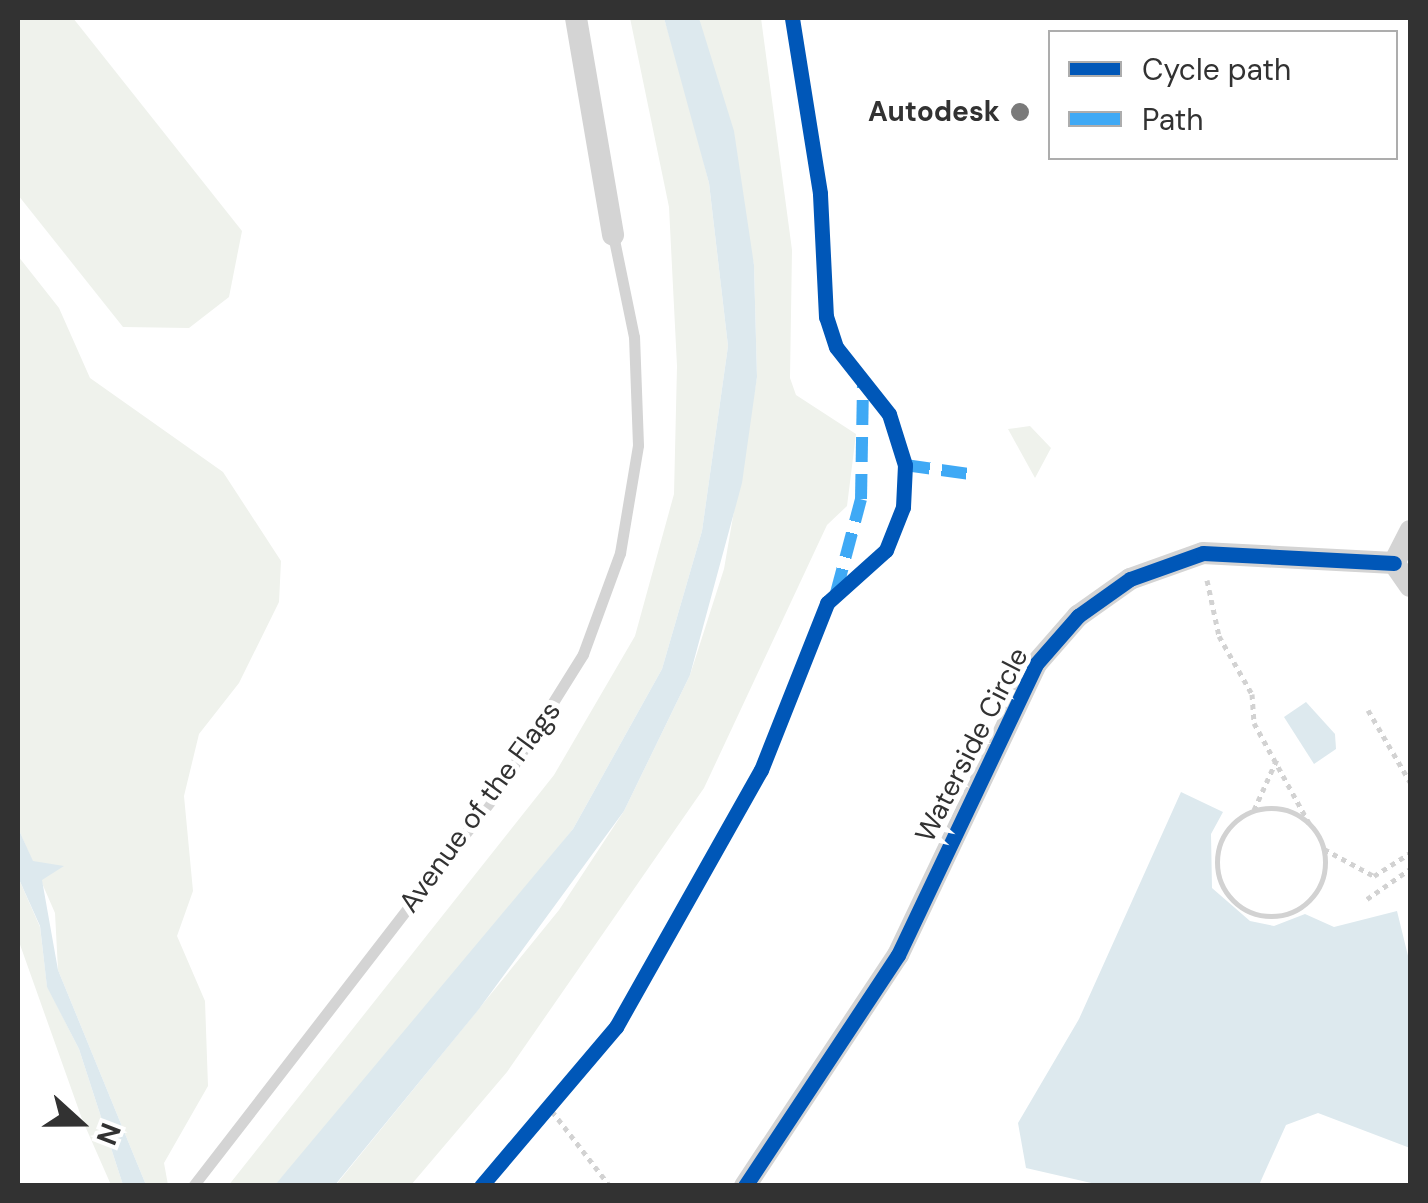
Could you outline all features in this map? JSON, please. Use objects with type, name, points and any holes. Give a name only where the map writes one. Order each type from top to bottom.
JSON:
[{"type":"street","name":"Avenue of the Flags","points":[[576,18],[613,234]]},
{"type":"street","points":[[1410,531],[1394,563],[1410,586]]},
{"type":"street","name":"Waterside Circle","points":[[745,1186],[898,955],[1036,664],[1078,616],[1130,579],[1202,553],[1394,563]]},
{"type":"lane","name":"Avenue of the Flags","points":[[192,1186],[496,796],[583,654],[620,552],[638,445],[634,337],[613,234]]},
{"type":"path","points":[[1202,553],[1214,624],[1324,849],[1374,876],[1410,853]]},
{"type":"path","points":[[1368,710],[1408,772],[1410,782]]},
{"type":"path","points":[[1254,810],[1277,758]]},
{"type":"path","points":[[1310,824],[1284,810],[1254,810],[1236,818],[1217,857],[1219,878],[1244,910],[1264,916],[1303,905],[1318,890],[1324,849]]},
{"type":"path","points":[[1368,899],[1410,868]]},
{"type":"path","points":[[552,1111],[610,1186]]},
{"type":"shaded area","points":[[18,18],[73,18],[242,231],[229,297],[189,328],[123,327],[18,195]]},
{"type":"shaded area","points":[[630,18],[664,18],[709,183],[728,346],[702,531],[662,669],[573,829],[393,1054],[275,1185],[228,1186],[554,775],[635,636],[674,494],[677,366],[669,207]]},
{"type":"shaded area","points":[[664,18],[699,18],[734,131],[754,265],[757,377],[742,483],[690,675],[624,811],[479,1009],[335,1185],[275,1185],[573,829],[662,669],[702,531],[728,346],[709,183]]},
{"type":"shaded area","points":[[699,18],[761,18],[792,250],[790,378],[796,395],[856,434],[847,506],[827,525],[704,788],[507,1072],[411,1185],[335,1186],[559,910],[624,811],[690,675],[724,569],[757,377],[754,265]]},
{"type":"shaded area","points":[[18,256],[59,308],[90,378],[223,472],[281,561],[279,602],[239,683],[199,734],[184,796],[193,891],[177,936],[205,1001],[208,1086],[164,1163],[168,1185],[146,1185],[58,970],[55,913],[18,828]]},
{"type":"shaded area","points":[[1030,426],[1051,448],[1035,478],[1008,429]]},
{"type":"shaded area","points":[[1306,702],[1335,734],[1336,749],[1314,764],[1284,717]]},
{"type":"shaded area","points":[[1181,792],[1223,812],[1211,834],[1212,888],[1250,921],[1274,926],[1305,914],[1334,927],[1397,911],[1410,964],[1410,1148],[1318,1113],[1286,1125],[1259,1185],[1100,1185],[1026,1168],[1018,1123],[1079,1019]]},
{"type":"shaded area","points":[[18,828],[33,861],[64,866],[42,880],[58,970],[146,1185],[123,1185],[79,1049],[47,987],[40,926],[18,877]]},
{"type":"shaded area","points":[[18,877],[40,927],[47,986],[79,1049],[123,1185],[111,1185],[82,1119],[18,939]]},
{"type":"marked path","points":[[836,593],[861,499],[863,381]]},
{"type":"marked path","points":[[905,465],[970,474]]},
{"type":"cycle path","points":[[481,1186],[616,1027],[761,770],[827,603],[886,550],[903,507],[905,465],[889,414],[836,347],[826,317],[820,193],[792,18]]},
{"type":"cycle path","points":[[745,1186],[898,955],[1036,664],[1078,616],[1130,579],[1203,553],[1394,563]]},
{"type":"place","name":"Autodesk","points":[[1020,112]]}]
